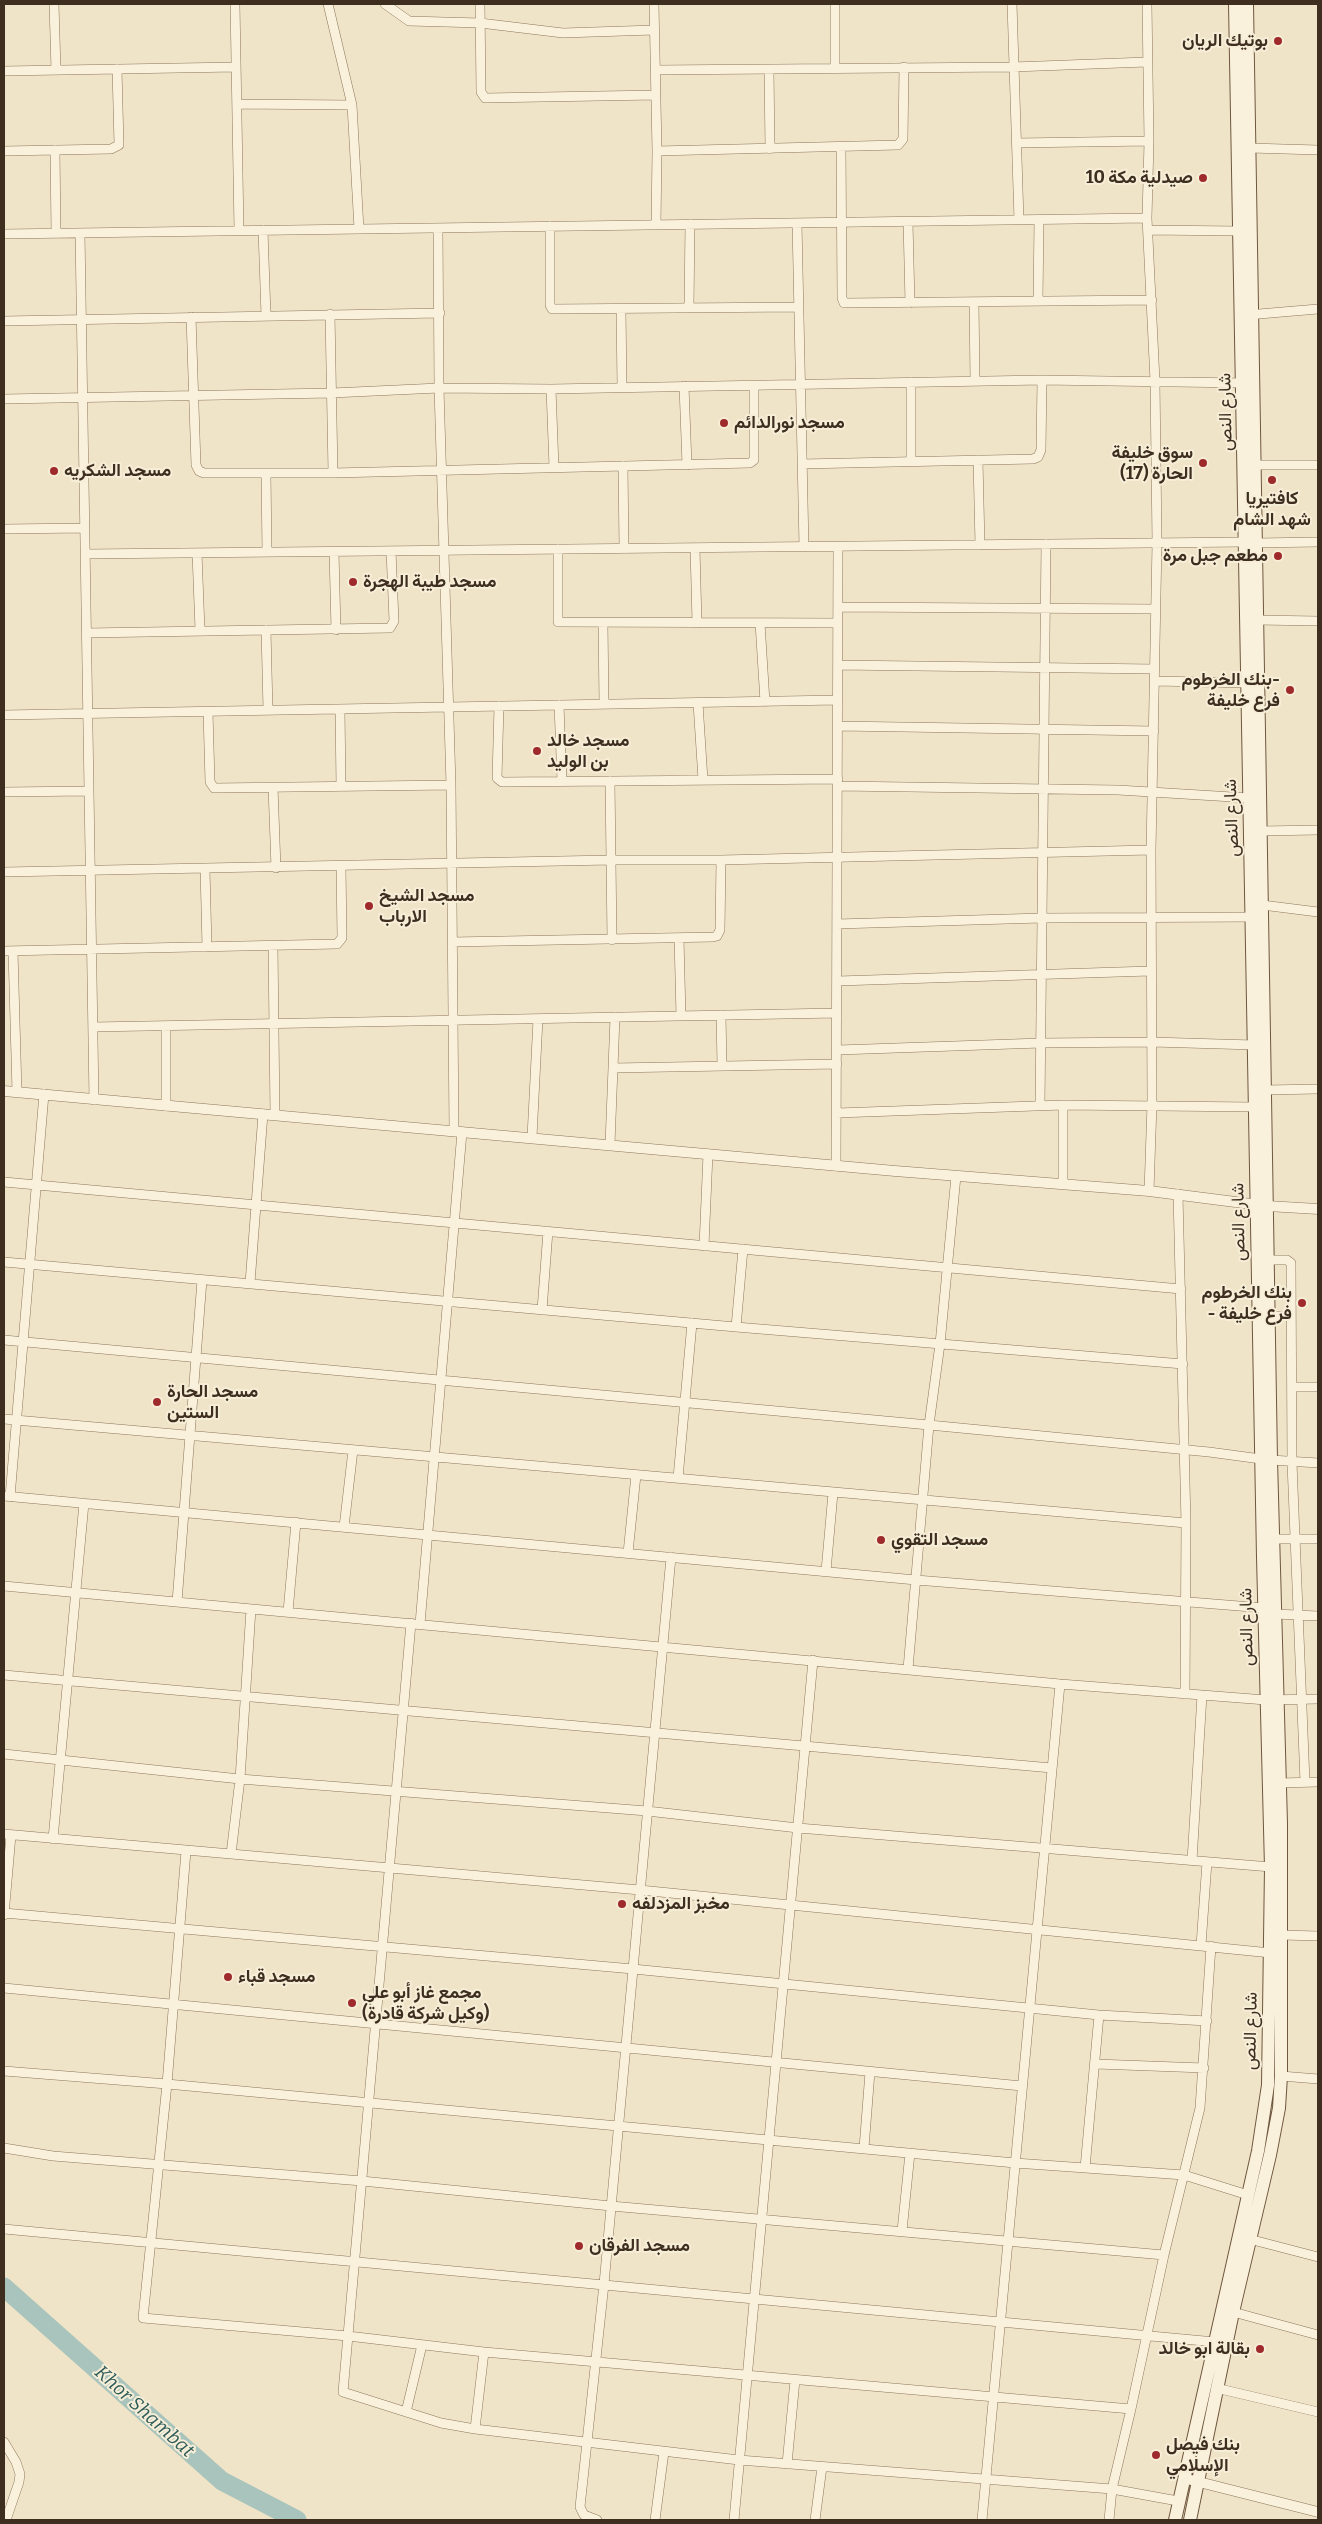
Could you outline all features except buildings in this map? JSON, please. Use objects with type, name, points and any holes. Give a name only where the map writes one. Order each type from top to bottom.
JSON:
[{"type":"main road","name":"شارع النص","points":[[1235,4],[1239,231],[1247,315],[1255,465],[1247,683],[1261,831],[1254,1045],[1254,1106],[1268,1260],[1270,1316],[1266,1460],[1274,1539],[1270,1611]]},
{"type":"main road","name":"شارع النص","points":[[1190,2520],[1190,2480],[1215,2342],[1248,2195],[1267,2095],[1271,1953],[1272,1700],[1262,1205],[1266,1090],[1259,913],[1249,798],[1254,772],[1257,620],[1243,383],[1247,315],[1250,148],[1247,4]]},
{"type":"main road","name":"شارع النص","points":[[1175,2520],[1178,2501],[1190,2480],[1216,2388],[1270,2155],[1279,2108],[1282,1935],[1280,1783],[1272,1700]]},
{"type":"street","points":[[54,4],[56,70]]},
{"type":"street","points":[[235,4],[239,230]]},
{"type":"street","points":[[328,4],[352,106],[359,229]]},
{"type":"street","points":[[385,4],[409,21],[480,23],[564,33],[654,30]]},
{"type":"street","points":[[480,4],[481,92],[485,98],[656,94]]},
{"type":"street","points":[[654,4],[657,151],[656,225]]},
{"type":"street","points":[[834,4],[835,68]]},
{"type":"street","points":[[1012,4],[1019,220]]},
{"type":"street","points":[[1147,4],[1148,230],[1155,381],[1157,543],[1151,850],[1152,1104],[1149,1191]]},
{"type":"street","points":[[656,70],[904,68],[1147,62]]},
{"type":"street","points":[[4,71],[236,67]]},
{"type":"street","points":[[657,151],[894,145],[902,142],[904,68]]},
{"type":"street","points":[[4,151],[111,149],[120,145],[117,69]]},
{"type":"street","points":[[769,70],[770,149]]},
{"type":"street","points":[[237,104],[352,106]]},
{"type":"street","points":[[1016,142],[1149,141]]},
{"type":"street","points":[[841,147],[842,298],[844,303],[1152,300]]},
{"type":"street","points":[[1250,148],[1318,150]]},
{"type":"street","points":[[56,150],[56,233]]},
{"type":"street","points":[[4,234],[1148,218]]},
{"type":"street","points":[[1038,301],[1039,220]]},
{"type":"street","points":[[908,222],[910,303]]},
{"type":"street","points":[[797,223],[804,547]]},
{"type":"street","points":[[689,307],[690,224]]},
{"type":"street","points":[[550,226],[551,307],[555,309],[621,310],[689,307],[799,307]]},
{"type":"street","points":[[438,228],[439,388],[451,785],[453,1020],[458,1132],[456,1223],[428,1534],[404,1710],[343,2392],[406,2412],[474,2429],[588,2444],[739,2460],[1112,2489],[1178,2501]]},
{"type":"street","points":[[263,230],[266,316]]},
{"type":"street","points":[[1148,230],[1239,231]]},
{"type":"street","points":[[80,233],[94,1100]]},
{"type":"street","points":[[974,302],[976,381]]},
{"type":"street","points":[[621,310],[622,388]]},
{"type":"street","points":[[1247,315],[1318,310]]},
{"type":"street","points":[[4,320],[440,313]]},
{"type":"street","points":[[330,314],[333,473]]},
{"type":"street","points":[[191,317],[196,465],[199,472],[333,473],[753,462],[754,385]]},
{"type":"street","points":[[802,464],[1028,459],[1038,457],[1040,450],[1042,380]]},
{"type":"street","points":[[4,399],[332,393],[439,388],[551,389],[1042,380],[1243,383]]},
{"type":"street","points":[[911,382],[911,461]]},
{"type":"street","points":[[684,386],[687,464]]},
{"type":"street","points":[[551,389],[554,467]]},
{"type":"street","points":[[978,460],[980,545]]},
{"type":"street","points":[[1255,465],[1318,465]]},
{"type":"street","points":[[623,466],[624,549]]},
{"type":"street","points":[[266,474],[267,552]]},
{"type":"street","points":[[4,529],[85,528]]},
{"type":"street","points":[[85,554],[1318,542]]},
{"type":"street","points":[[1040,1105],[1046,544]]},
{"type":"street","points":[[836,1166],[838,1064],[838,547]]},
{"type":"street","points":[[695,548],[697,623]]},
{"type":"street","points":[[558,549],[557,621],[603,623],[838,623]]},
{"type":"street","points":[[86,633],[386,629],[393,625],[391,551]]},
{"type":"street","points":[[334,552],[336,630]]},
{"type":"street","points":[[197,553],[200,630]]},
{"type":"street","points":[[838,607],[1156,609]]},
{"type":"street","points":[[1257,620],[1318,622]]},
{"type":"street","points":[[603,623],[604,704]]},
{"type":"street","points":[[760,623],[765,702]]},
{"type":"street","points":[[266,630],[268,710]]},
{"type":"street","points":[[838,665],[1155,669]]},
{"type":"street","points":[[1155,681],[1247,683]]},
{"type":"street","points":[[4,716],[838,700]]},
{"type":"street","points":[[698,703],[703,780]]},
{"type":"street","points":[[560,705],[562,781]]},
{"type":"street","points":[[499,706],[498,781],[703,780],[838,783],[1152,791],[1249,798]]},
{"type":"street","points":[[340,709],[341,787]]},
{"type":"street","points":[[208,712],[211,785],[217,789],[451,785]]},
{"type":"street","points":[[838,726],[1154,731]]},
{"type":"street","points":[[610,781],[612,940]]},
{"type":"street","points":[[272,787],[276,868]]},
{"type":"street","points":[[4,792],[89,791]]},
{"type":"street","points":[[1261,831],[1318,830]]},
{"type":"street","points":[[4,872],[341,867],[611,860],[721,860],[1151,850]]},
{"type":"street","points":[[452,942],[713,937],[719,934],[721,860]]},
{"type":"street","points":[[17,1092],[8,951],[340,943],[342,936],[341,867]]},
{"type":"street","points":[[205,869],[207,947]]},
{"type":"street","points":[[838,924],[1042,918],[1151,918],[1318,912]]},
{"type":"street","points":[[679,938],[680,1016]]},
{"type":"street","points":[[273,946],[275,1115]]},
{"type":"street","points":[[838,981],[1150,972]]},
{"type":"street","points":[[93,1027],[837,1013]]},
{"type":"street","points":[[721,1015],[722,1066]]},
{"type":"street","points":[[610,1144],[615,1017]]},
{"type":"street","points":[[532,1138],[538,1019]]},
{"type":"street","points":[[166,1026],[166,1106]]},
{"type":"street","points":[[838,1050],[1041,1043],[1152,1042],[1254,1045]]},
{"type":"street","points":[[613,1068],[838,1064]]},
{"type":"street","points":[[1266,1090],[1318,1089]]},
{"type":"street","points":[[4,1091],[610,1144],[836,1166],[1149,1191],[1262,1205],[1318,1209]]},
{"type":"street","points":[[44,1094],[16,1420],[7,1497],[916,1580],[1187,1601],[1299,1616],[1318,1616]]},
{"type":"street","points":[[837,1114],[1040,1105],[1152,1104],[1254,1106]]},
{"type":"street","points":[[1063,1105],[1063,1184]]},
{"type":"street","points":[[250,1283],[263,1114]]},
{"type":"street","points":[[704,1246],[708,1154]]},
{"type":"street","points":[[908,1669],[928,1425],[940,1344],[956,1176]]},
{"type":"street","points":[[4,1182],[1181,1289]]},
{"type":"street","points":[[1178,1194],[1185,1449],[1187,1601],[1185,1694]]},
{"type":"street","points":[[542,1310],[548,1231]]},
{"type":"street","points":[[736,1327],[742,1249]]},
{"type":"street","points":[[1268,1260],[1287,1260],[1291,1263],[1292,1463],[1305,1782]]},
{"type":"street","points":[[4,1262],[736,1327],[1183,1364]]},
{"type":"street","points":[[177,1602],[202,1280]]},
{"type":"street","points":[[1270,1316],[1290,1316]]},
{"type":"street","points":[[678,1478],[692,1323]]},
{"type":"street","points":[[4,1340],[1185,1449],[1292,1463],[1318,1463]]},
{"type":"street","points":[[1292,1386],[1318,1387]]},
{"type":"street","points":[[4,1419],[1186,1523]]},
{"type":"street","points":[[344,1527],[353,1450]]},
{"type":"street","points":[[628,1553],[636,1475]]},
{"type":"street","points":[[826,1571],[833,1493]]},
{"type":"street","points":[[53,1839],[84,1503]]},
{"type":"street","points":[[288,1612],[296,1522]]},
{"type":"street","points":[[1274,1539],[1318,1539]]},
{"type":"street","points":[[597,2520],[584,2516],[580,2511],[604,2284],[671,1557]]},
{"type":"street","points":[[4,1586],[1060,1684],[1272,1700],[1318,1699]]},
{"type":"street","points":[[231,1854],[240,1779],[251,1609]]},
{"type":"street","points":[[734,2520],[756,2298],[813,1660]]},
{"type":"street","points":[[4,1675],[1052,1768]]},
{"type":"street","points":[[982,2520],[1060,1684]]},
{"type":"street","points":[[1192,1861],[1202,1695]]},
{"type":"street","points":[[4,1754],[240,1779],[648,1812],[798,1828],[1271,1867]]},
{"type":"street","points":[[1280,1783],[1318,1782]]},
{"type":"street","points":[[1207,2022],[1099,2015],[632,1969],[4,1914],[7,1835],[640,1890],[1271,1953]]},
{"type":"street","points":[[186,1851],[167,2084],[143,2318],[348,2336],[484,2352],[1131,2409]]},
{"type":"street","points":[[1201,1945],[1207,1862]]},
{"type":"street","points":[[1282,1935],[1318,1936]]},
{"type":"street","points":[[1109,2520],[1112,2489],[1164,2255],[1200,2108],[1211,1946]]},
{"type":"street","points":[[4,1988],[1022,2086]]},
{"type":"street","points":[[1085,2168],[1099,2015]]},
{"type":"street","points":[[1096,2064],[1204,2068]]},
{"type":"street","points":[[4,2071],[167,2084],[1015,2163],[1184,2175],[1248,2195]]},
{"type":"street","points":[[864,2148],[870,2072]]},
{"type":"street","points":[[1281,2076],[1318,2079]]},
{"type":"street","points":[[4,2148],[43,2155],[362,2181],[611,2206],[1164,2255]]},
{"type":"street","points":[[902,2232],[910,2153]]},
{"type":"street","points":[[4,2228],[1147,2334],[1215,2342]]},
{"type":"street","points":[[1249,2239],[1318,2257]]},
{"type":"street","points":[[1233,2312],[1318,2334]]},
{"type":"street","points":[[406,2412],[422,2345]]},
{"type":"street","points":[[474,2429],[484,2352]]},
{"type":"street","points":[[786,2464],[795,2380]]},
{"type":"street","points":[[1216,2388],[1318,2412]]},
{"type":"street","points":[[4,2442],[16,2462],[20,2474],[6,2520]]},
{"type":"street","points":[[655,2520],[664,2452]]},
{"type":"street","points":[[815,2520],[822,2467]]},
{"type":"street","points":[[1190,2480],[1318,2512]]},
{"type":"waterway","name":"Khor Shambat","points":[[4,2287],[222,2481],[297,2520]]},
{"type":"place","name":"بوتيك الريان","points":[[1278,41]]},
{"type":"place","name":"صيدلية مكة 10","points":[[1203,178]]},
{"type":"place","name":"مسجد نورالدائم","points":[[724,423]]},
{"type":"place","name":"سوق خليفة الحارة (17)","points":[[1203,463]]},
{"type":"place","name":"مسجد الشكريه","points":[[54,471]]},
{"type":"place","name":"كافتيريا شهد الشام","points":[[1272,480]]},
{"type":"place","name":"مطعم جبل مرة","points":[[1278,556]]},
{"type":"place","name":"مسجد طيبة الهجرة","points":[[353,582]]},
{"type":"place","name":"بنك الخرطوم- فرع خليفة","points":[[1290,690]]},
{"type":"place","name":"مسجد خالد بن الوليد","points":[[537,751]]},
{"type":"place","name":"مسجد الشيخ الارباب","points":[[369,906]]},
{"type":"place","name":"بنك الخرطوم - فرع خليفة","points":[[1302,1303]]},
{"type":"place","name":"مسجد الحارة الستين","points":[[157,1402]]},
{"type":"place","name":"مسجد التقوي","points":[[881,1540]]},
{"type":"place","name":"مخبز المزدلفه","points":[[622,1904]]},
{"type":"place","name":"مسجد قباء","points":[[228,1977]]},
{"type":"place","name":"مجمع غاز أبو علي (وكيل شركة قادرة)","points":[[352,2003]]},
{"type":"place","name":"مسجد الفرقان","points":[[579,2246]]},
{"type":"place","name":"بقالة ابو خالد","points":[[1260,2349]]},
{"type":"place","name":"بنك فيصل الإسلامي","points":[[1156,2455]]}]
